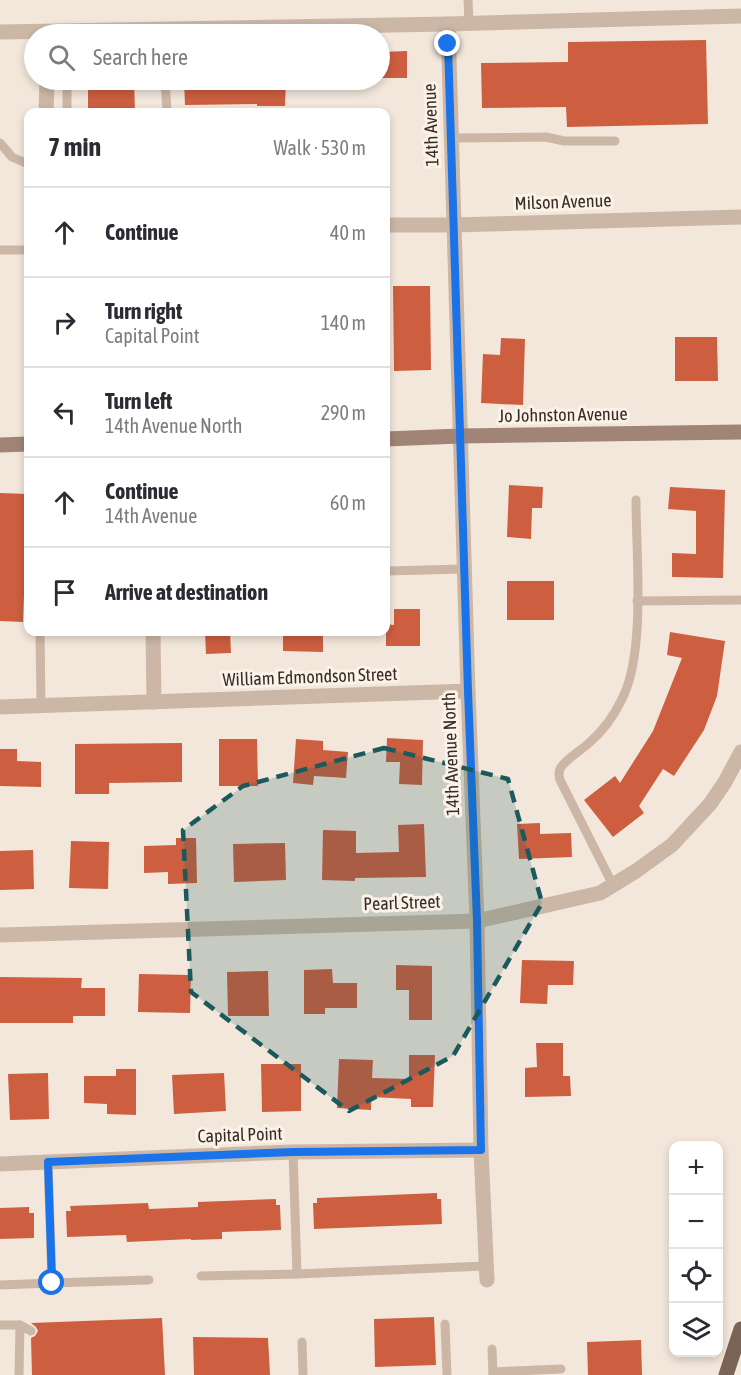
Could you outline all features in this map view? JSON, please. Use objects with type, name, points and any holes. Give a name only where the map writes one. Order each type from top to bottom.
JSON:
[{"type":"main road","points":[[726,1375],[741,1329]]},
{"type":"street","points":[[390,26],[741,15]]},
{"type":"street","name":"14th Avenue","points":[[448,24],[453,225]]},
{"type":"street","points":[[0,32],[24,33]]},
{"type":"street","points":[[46,108],[47,90]]},
{"type":"street","name":"Milson Avenue","points":[[390,225],[741,217]]},
{"type":"street","name":"14th Avenue North","points":[[453,225],[477,921],[481,1150],[486,1273]]},
{"type":"street","name":"Jo Johnston Avenue","points":[[390,439],[741,432]]},
{"type":"street","points":[[0,445],[24,444]]},
{"type":"street","points":[[153,636],[154,702]]},
{"type":"street","name":"William Edmondson Street","points":[[0,707],[468,691]]},
{"type":"street","name":"Pearl Street","points":[[0,935],[477,921],[600,893],[672,845],[710,804],[726,782],[741,752]]},
{"type":"street","name":"Capital Point","points":[[0,1164],[293,1152],[481,1150]]},
{"type":"lane","points":[[468,0],[469,24]]},
{"type":"lane","points":[[67,90],[67,108]]},
{"type":"lane","points":[[166,90],[167,108]]},
{"type":"lane","points":[[451,138],[546,137],[564,141],[615,141]]},
{"type":"lane","points":[[0,143],[12,157],[24,162]]},
{"type":"lane","points":[[0,250],[24,250]]},
{"type":"lane","points":[[613,885],[560,780],[559,772],[562,765],[591,742],[610,720],[623,698],[633,666],[637,601],[636,500]]},
{"type":"lane","points":[[390,571],[464,569]]},
{"type":"lane","points":[[637,601],[741,600]]},
{"type":"lane","points":[[40,636],[41,705]]},
{"type":"lane","points":[[293,1152],[297,1274]]},
{"type":"lane","points":[[48,1162],[52,1283]]},
{"type":"lane","points":[[201,1276],[486,1273]]},
{"type":"lane","points":[[0,1285],[149,1280]]},
{"type":"lane","points":[[445,1324],[447,1375]]},
{"type":"lane","points":[[0,1325],[20,1325],[31,1331]]},
{"type":"lane","points":[[20,1325],[20,1375]]},
{"type":"lane","points":[[302,1342],[303,1375]]},
{"type":"lane","points":[[492,1349],[493,1374],[561,1369]]},
{"type":"highlighted area","points":[[384,748],[508,779],[542,903],[453,1056],[349,1111],[191,992],[183,830],[243,786]]},
{"type":"building","points":[[706,40],[708,124],[567,127],[566,107],[482,108],[481,63],[568,62],[568,42]]},
{"type":"building","points":[[407,51],[407,78],[390,78],[390,52]]},
{"type":"building","points":[[88,90],[134,90],[135,108],[88,108]]},
{"type":"building","points":[[184,90],[286,90],[285,106],[185,105]]},
{"type":"building","points":[[393,286],[430,286],[431,370],[394,371]]},
{"type":"building","points":[[675,337],[717,337],[718,381],[675,381]]},
{"type":"building","points":[[501,338],[525,339],[523,405],[481,403],[483,354],[500,355]]},
{"type":"building","points":[[509,485],[543,487],[542,508],[532,508],[531,539],[507,537]]},
{"type":"building","points":[[670,487],[725,490],[723,578],[672,577],[672,553],[696,554],[696,511],[668,509]]},
{"type":"building","points":[[0,493],[24,494],[23,622],[0,621]]},
{"type":"building","points":[[507,581],[554,581],[554,620],[507,620]]},
{"type":"building","points":[[394,609],[420,609],[420,646],[386,646],[386,636],[390,636],[390,624],[394,625]]},
{"type":"building","points":[[670,632],[725,641],[717,696],[704,730],[674,776],[663,769],[639,806],[644,813],[613,837],[584,800],[615,776],[620,783],[653,731],[682,658],[667,655]]},
{"type":"building","points":[[205,636],[230,636],[231,653],[206,654]]},
{"type":"building","points":[[283,636],[323,636],[323,652],[283,651]]},
{"type":"building","points":[[387,738],[423,740],[422,785],[399,784],[400,762],[386,762]]},
{"type":"building","points":[[219,739],[257,739],[258,786],[219,786]]},
{"type":"building","points":[[296,739],[323,741],[323,750],[348,752],[346,778],[314,776],[313,785],[293,783]]},
{"type":"building","points":[[182,743],[182,782],[109,783],[109,794],[75,794],[75,744]]},
{"type":"building","points":[[0,749],[17,749],[17,761],[41,762],[41,787],[0,786]]},
{"type":"building","points":[[540,823],[540,834],[571,833],[572,857],[519,859],[517,824]]},
{"type":"building","points":[[424,824],[426,877],[355,878],[355,881],[322,880],[323,830],[356,831],[356,853],[399,852],[398,825]]},
{"type":"building","points":[[176,838],[196,838],[197,883],[168,884],[168,872],[144,873],[144,846],[176,845]]},
{"type":"building","points":[[71,841],[109,842],[108,889],[69,888]]},
{"type":"building","points":[[285,843],[286,880],[234,882],[233,844]]},
{"type":"building","points":[[33,850],[34,889],[0,890],[0,851]]},
{"type":"building","points":[[522,960],[574,961],[573,985],[548,985],[547,1004],[520,1003]]},
{"type":"building","points":[[396,965],[432,966],[432,1020],[409,1020],[409,990],[396,990]]},
{"type":"building","points":[[332,969],[333,983],[357,983],[357,1008],[325,1008],[325,1014],[304,1014],[304,970]]},
{"type":"building","points":[[268,971],[269,1016],[228,1016],[227,972]]},
{"type":"building","points":[[139,974],[191,975],[190,1013],[138,1012]]},
{"type":"building","points":[[0,977],[82,978],[81,988],[105,988],[105,1016],[73,1016],[73,1023],[0,1023]]},
{"type":"building","points":[[536,1043],[563,1043],[563,1076],[570,1076],[571,1096],[525,1097],[525,1068],[537,1067]]},
{"type":"building","points":[[409,1055],[435,1055],[433,1107],[411,1107],[411,1099],[371,1097],[371,1110],[337,1108],[339,1059],[373,1060],[372,1078],[409,1079]]},
{"type":"building","points":[[261,1064],[301,1064],[301,1111],[262,1112]]},
{"type":"building","points":[[116,1069],[136,1069],[136,1115],[107,1114],[107,1104],[84,1103],[84,1076],[116,1076]]},
{"type":"building","points":[[48,1073],[49,1119],[10,1120],[8,1074]]},
{"type":"building","points":[[224,1073],[226,1111],[174,1114],[172,1075]]},
{"type":"building","points":[[437,1193],[437,1199],[441,1199],[442,1224],[314,1229],[313,1203],[317,1203],[317,1198]]},
{"type":"building","points":[[276,1199],[276,1205],[280,1205],[281,1230],[222,1232],[222,1239],[127,1242],[126,1235],[67,1237],[66,1211],[71,1211],[70,1206],[148,1203],[149,1209],[198,1207],[198,1202]]},
{"type":"building","points":[[29,1207],[29,1213],[34,1213],[34,1238],[0,1239],[0,1208]]},
{"type":"building","points":[[434,1317],[436,1365],[375,1367],[374,1319]]},
{"type":"building","points":[[162,1318],[165,1375],[32,1375],[31,1338],[38,1331],[31,1323]]},
{"type":"building","points":[[193,1337],[268,1338],[270,1375],[194,1375]]},
{"type":"building","points":[[641,1340],[642,1375],[588,1375],[587,1342]]},
{"type":"route","points":[[52,1283],[48,1162],[293,1152],[481,1150],[477,921],[448,44]]}]
